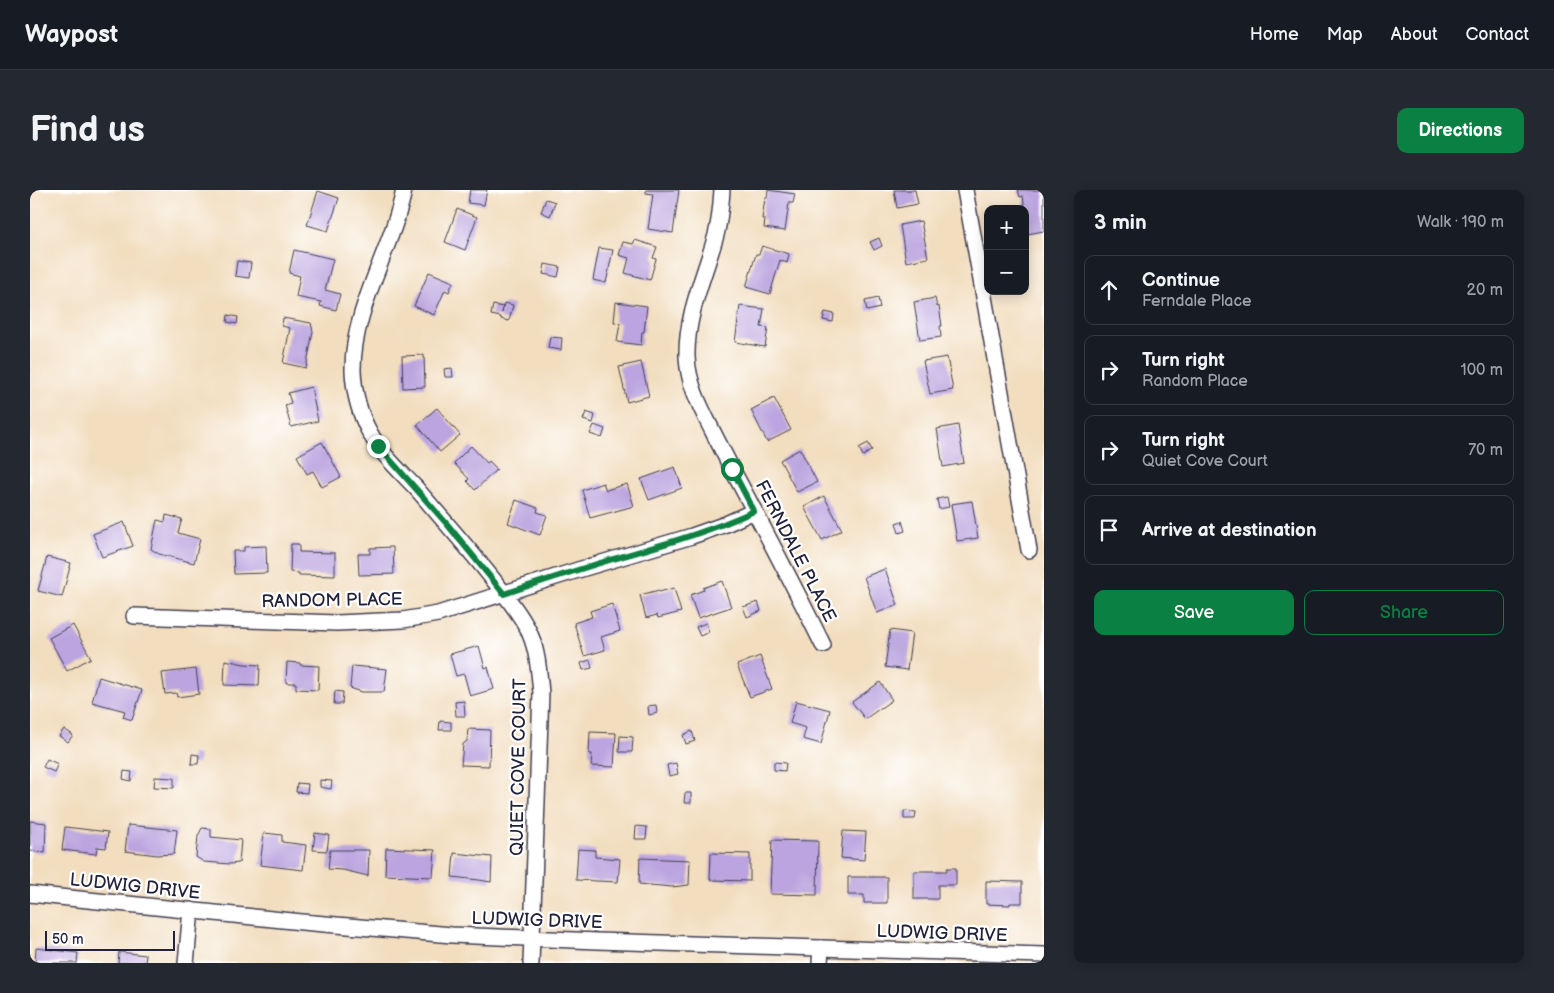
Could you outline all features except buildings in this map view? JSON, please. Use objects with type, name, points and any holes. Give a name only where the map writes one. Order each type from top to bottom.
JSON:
[{"type":"street","name":"QUIET COVE COURT","points":[[404,190],[388,244],[373,278],[357,336],[353,372],[359,406],[378,446],[447,524],[504,594],[516,609],[530,634],[538,664],[541,694],[531,963]]},
{"type":"street","name":"FERNDALE PLACE","points":[[722,190],[716,234],[688,330],[687,357],[691,381],[696,396],[823,645]]},
{"type":"street","points":[[965,190],[1029,550]]},
{"type":"street","name":"RANDOM PLACE","points":[[134,616],[327,622],[403,620],[438,614],[692,536],[726,524],[754,511]]},
{"type":"street","name":"LUDWIG DRIVE","points":[[30,894],[442,934],[532,939],[1044,955]]},
{"type":"street","points":[[186,963],[191,910]]},
{"type":"street","points":[[820,963],[821,948]]},
{"type":"route","points":[[378,446],[447,524],[504,594],[692,536],[726,524],[754,511],[732,469]]}]
